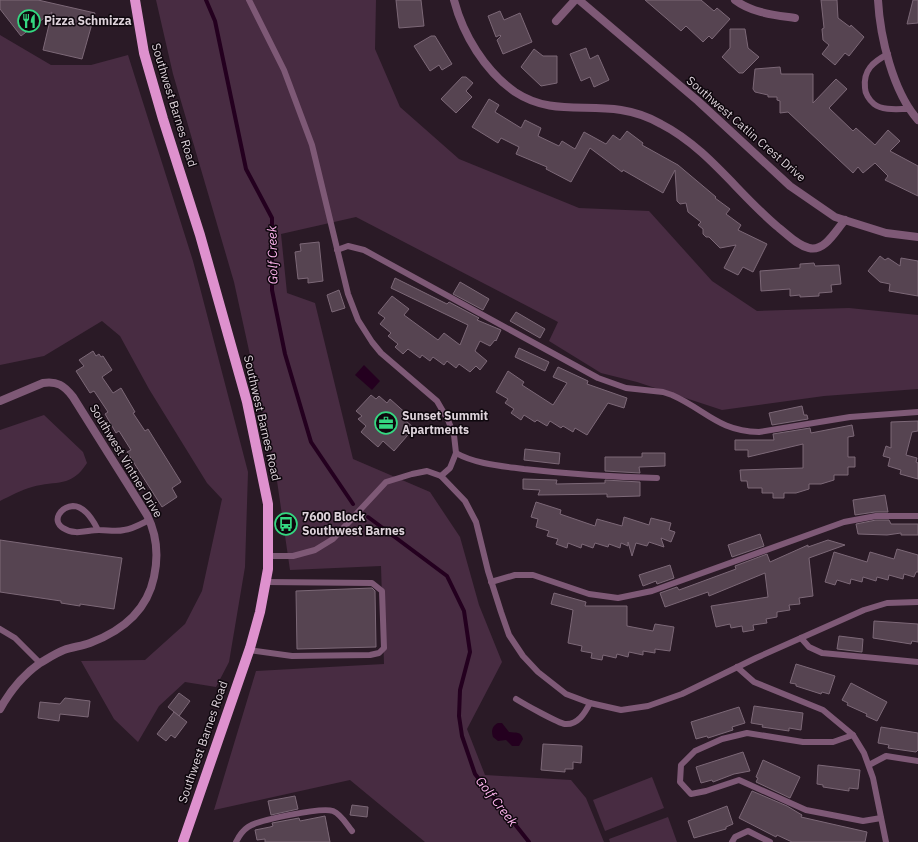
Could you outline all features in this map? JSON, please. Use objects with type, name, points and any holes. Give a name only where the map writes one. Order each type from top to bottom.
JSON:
[{"type":"main road","name":"Southwest Barnes Road","points":[[135,0],[139,33],[146,60],[200,235],[247,402],[268,504],[269,556],[260,612],[249,650],[183,842]]},
{"type":"street","points":[[454,0],[462,24],[483,60],[492,72],[515,92],[539,104],[570,109],[621,110],[639,114],[661,124],[680,136],[710,161],[769,220],[802,246],[811,249],[821,247],[845,220]]},
{"type":"street","points":[[556,20],[575,0]]},
{"type":"street","name":"Southwest Catlin Crest Drive","points":[[579,0],[698,101],[790,186],[835,217],[886,233],[918,236]]},
{"type":"street","points":[[735,0],[759,11],[796,18]]},
{"type":"street","points":[[878,0],[883,40],[896,82],[908,109],[918,120]]},
{"type":"street","name":"Southwest Vintner Drive","points":[[0,401],[43,383],[56,382],[62,385],[73,397],[150,520],[157,546],[157,563],[152,588],[141,609],[128,623],[108,635],[89,643],[62,650],[40,664],[26,674],[8,695],[0,709]]},
{"type":"lane","points":[[249,0],[284,70],[312,145],[348,294],[358,320],[381,353],[437,401],[448,420],[454,435],[456,453],[450,468],[441,476]]},
{"type":"lane","points":[[888,54],[870,66],[864,78],[865,90],[874,104],[880,107],[908,109]]},
{"type":"lane","points":[[337,250],[348,246],[364,250],[598,378],[626,388],[662,392],[672,395],[725,426],[747,432],[759,432],[850,417],[918,412]]},
{"type":"lane","points":[[456,453],[465,458],[521,468],[607,477],[657,478]]},
{"type":"lane","points":[[269,556],[293,556],[315,550],[333,539],[386,482],[412,474],[427,472],[441,476],[465,501],[476,522],[491,582],[509,634],[523,656],[538,672],[566,694],[590,703],[621,710],[648,706],[682,694],[737,667],[864,610],[887,603],[918,602]]},
{"type":"lane","points":[[98,530],[89,515],[75,506],[68,506],[59,513],[58,522],[64,528],[77,532],[124,530],[150,520]]},
{"type":"lane","points":[[491,582],[515,575],[534,575],[588,594],[618,598],[652,591],[844,522],[876,516],[918,516]]},
{"type":"lane","points":[[249,650],[292,656],[370,655],[379,653],[384,648],[382,591],[372,583],[265,582]]},
{"type":"lane","points":[[0,629],[15,638],[40,664]]},
{"type":"lane","points":[[801,638],[809,647],[822,653],[918,662]]},
{"type":"lane","points":[[737,667],[754,682],[823,710],[853,735],[864,753],[869,765],[877,794],[886,842]]},
{"type":"lane","points":[[516,699],[564,724],[576,721],[584,715],[590,703]]},
{"type":"lane","points":[[853,735],[833,742],[803,742],[747,733],[722,739],[695,751],[681,765],[680,782],[691,794],[706,791],[739,780],[806,810],[863,821],[881,818]]},
{"type":"lane","points":[[869,765],[886,756],[918,761]]},
{"type":"lane","points":[[236,842],[243,831],[257,823],[274,817],[322,810],[333,811],[340,816],[352,831]]},
{"type":"lane","points":[[732,842],[735,837],[748,831],[770,842]]},
{"type":"shaded area","points":[[156,0],[376,0],[375,49],[400,107],[459,159],[579,208],[649,211],[712,281],[757,311],[849,308],[918,315],[918,389],[824,396],[722,410],[637,382],[601,373],[549,341],[558,322],[356,217],[281,234],[287,293],[315,303],[353,459],[430,492],[460,537],[479,605],[502,662],[467,729],[485,775],[571,780],[586,798],[604,842],[425,842],[350,780],[214,810],[256,671],[384,664],[381,566],[290,570],[276,474],[234,282],[173,74]]},
{"type":"shaded area","points":[[0,35],[51,65],[91,65],[128,55],[193,261],[248,472],[245,567],[229,662],[216,687],[185,682],[159,706],[138,742],[114,719],[81,661],[145,660],[185,624],[202,591],[222,499],[207,483],[149,389],[120,336],[102,321],[44,356],[0,365]]},
{"type":"shaded area","points":[[364,365],[380,381],[372,390],[355,375]]},
{"type":"shaded area","points":[[44,415],[83,452],[87,463],[81,471],[69,480],[28,488],[0,501],[0,430]]},
{"type":"shaded area","points":[[498,723],[502,723],[509,732],[518,733],[521,735],[523,739],[519,746],[512,746],[506,740],[498,741],[493,737],[492,729]]},
{"type":"shaded area","points":[[652,777],[664,808],[605,831],[593,800]]},
{"type":"shaded area","points":[[668,817],[677,842],[610,842],[609,839]]},
{"type":"building","points":[[0,0],[38,0],[95,13],[82,59],[43,50],[52,12],[21,36],[0,9]]},
{"type":"building","points":[[396,0],[421,0],[424,26],[399,28]]},
{"type":"building","points":[[645,0],[701,0],[714,11],[717,8],[730,19],[712,39],[709,36],[703,42],[686,26],[681,31]]},
{"type":"building","points":[[821,0],[837,0],[838,18],[850,27],[851,25],[864,37],[849,56],[845,53],[835,65],[822,54],[829,45],[823,40],[822,29],[824,28]]},
{"type":"building","points":[[913,0],[918,0],[918,23],[907,24]]},
{"type":"building","points":[[500,11],[504,20],[520,13],[532,42],[503,54],[497,40],[501,36],[496,37],[488,16]]},
{"type":"building","points":[[730,29],[745,29],[748,48],[759,57],[743,73],[739,73],[722,57],[730,48]]},
{"type":"building","points":[[431,36],[435,36],[452,64],[442,70],[439,65],[430,71],[414,46]]},
{"type":"building","points":[[586,48],[590,59],[598,55],[609,80],[594,87],[590,77],[581,81],[570,54]]},
{"type":"building","points":[[534,49],[543,56],[557,56],[557,83],[541,86],[521,67]]},
{"type":"building","points":[[780,67],[781,74],[813,74],[813,103],[836,79],[847,89],[829,108],[853,131],[856,128],[875,145],[888,130],[900,141],[890,151],[918,166],[918,196],[885,180],[888,176],[875,163],[863,173],[858,167],[853,173],[788,112],[780,113],[780,101],[777,100],[777,97],[768,97],[768,95],[755,92],[753,89],[755,69]]},
{"type":"building","points":[[462,77],[466,77],[473,83],[466,91],[472,97],[456,113],[441,99]]},
{"type":"building","points":[[489,99],[499,105],[495,112],[521,128],[525,120],[541,128],[538,136],[559,146],[562,141],[575,149],[584,132],[606,144],[613,135],[620,140],[627,131],[643,143],[642,145],[678,165],[716,197],[715,198],[730,209],[726,214],[741,225],[738,230],[767,244],[753,272],[743,267],[738,275],[724,268],[736,245],[720,248],[709,237],[706,237],[703,234],[703,229],[698,225],[701,222],[688,212],[686,203],[680,204],[677,201],[675,170],[663,193],[623,170],[622,172],[590,148],[571,182],[546,169],[547,167],[516,154],[519,147],[501,138],[498,143],[472,127]]},
{"type":"building","points":[[319,242],[323,281],[308,283],[308,278],[298,279],[295,252],[301,251],[300,244]]},
{"type":"building","points":[[880,256],[885,260],[888,258],[900,266],[901,258],[918,261],[918,296],[889,291],[890,284],[880,282],[868,271]]},
{"type":"building","points":[[814,263],[815,266],[839,265],[841,284],[831,285],[832,292],[819,293],[819,296],[790,296],[790,289],[761,291],[760,271],[800,268],[800,264]]},
{"type":"building","points":[[395,278],[447,304],[449,302],[479,318],[477,320],[501,330],[496,341],[495,340],[490,346],[480,341],[475,351],[487,361],[480,370],[476,366],[470,372],[459,364],[456,368],[447,361],[444,365],[433,357],[430,361],[422,355],[420,358],[408,349],[403,354],[395,347],[398,344],[388,336],[391,333],[380,324],[385,318],[378,313],[392,296],[409,309],[404,315],[438,340],[444,333],[460,345],[468,325],[391,288]]},
{"type":"building","points":[[460,282],[489,299],[483,310],[453,294]]},
{"type":"building","points":[[339,290],[345,308],[332,312],[327,295]]},
{"type":"building","points":[[516,312],[545,329],[540,338],[510,321]]},
{"type":"building","points":[[519,348],[549,362],[545,371],[515,357]]},
{"type":"building","points":[[93,351],[96,356],[99,354],[101,357],[103,356],[112,370],[102,377],[113,393],[121,388],[135,412],[133,413],[145,431],[148,429],[181,482],[172,488],[177,497],[162,507],[127,452],[131,450],[119,431],[116,433],[105,414],[108,412],[94,391],[90,393],[76,371],[84,366],[79,360]]},
{"type":"building","points":[[558,367],[588,381],[587,384],[627,398],[624,408],[608,403],[587,435],[575,428],[573,432],[563,426],[561,428],[550,421],[547,426],[537,420],[535,422],[524,415],[521,420],[511,413],[514,409],[505,403],[508,399],[496,392],[508,371],[524,382],[522,385],[553,405],[567,383],[553,377]]},
{"type":"building","name":"Sunset Summit Apartments","points":[[371,395],[376,399],[379,396],[387,403],[390,399],[409,416],[405,420],[414,428],[394,451],[383,441],[378,447],[361,432],[366,426],[358,419],[362,416],[356,411]]},
{"type":"building","points":[[802,406],[804,415],[807,415],[808,419],[772,425],[769,413]]},
{"type":"building","points":[[918,421],[918,431],[912,432],[906,455],[917,458],[918,479],[900,474],[901,470],[888,466],[890,458],[883,456],[886,446],[891,448],[891,422]]},
{"type":"building","points":[[852,425],[854,436],[848,437],[848,457],[855,457],[855,467],[848,467],[848,475],[834,475],[834,480],[821,484],[809,484],[809,489],[796,493],[784,493],[784,498],[773,498],[773,493],[762,493],[762,488],[748,488],[747,481],[741,481],[740,470],[803,468],[803,444],[748,457],[748,450],[735,450],[735,440],[774,440],[773,434],[810,428],[811,433]]},
{"type":"building","points":[[525,449],[560,453],[559,464],[524,460]]},
{"type":"building","points":[[642,453],[665,453],[665,466],[639,467],[640,473],[605,471],[605,457],[642,457]]},
{"type":"building","points":[[523,479],[557,480],[556,484],[605,483],[605,480],[640,482],[640,496],[607,497],[607,494],[538,495],[540,490],[523,489]]},
{"type":"building","points":[[885,495],[888,512],[855,515],[853,500]]},
{"type":"building","points":[[536,502],[561,510],[560,514],[595,526],[597,519],[622,526],[624,517],[649,525],[651,518],[671,523],[669,530],[675,532],[671,542],[661,538],[664,547],[649,542],[647,546],[636,543],[632,556],[628,542],[628,546],[621,543],[620,548],[609,544],[608,547],[595,543],[593,548],[582,544],[581,548],[568,543],[567,548],[556,544],[558,539],[547,536],[549,531],[536,527],[538,519],[531,517]]},
{"type":"building","points":[[876,520],[889,520],[891,524],[918,524],[918,535],[901,535],[901,533],[887,535],[858,534],[856,524]]},
{"type":"building","points":[[760,534],[764,546],[732,557],[728,545]]},
{"type":"building","points":[[0,540],[122,558],[114,609],[80,604],[80,606],[61,603],[61,601],[0,592]]},
{"type":"building","points":[[828,540],[845,545],[809,558],[813,596],[799,598],[800,604],[789,605],[790,610],[777,612],[777,617],[766,619],[767,623],[753,625],[754,630],[743,632],[742,626],[731,628],[730,624],[716,627],[711,606],[768,597],[765,573],[709,596],[708,592],[665,607],[660,593],[677,587],[679,590],[736,569],[735,566],[767,554],[770,562],[808,545],[808,547]]},
{"type":"building","points":[[897,549],[918,555],[918,572],[916,572],[914,577],[904,574],[903,579],[889,575],[888,580],[877,577],[876,581],[863,577],[862,582],[851,579],[850,584],[837,580],[835,585],[825,582],[834,552],[867,562],[870,552],[894,559]]},
{"type":"building","points":[[670,565],[674,578],[657,584],[656,581],[643,586],[639,575]]},
{"type":"building","points":[[372,588],[375,591],[376,647],[297,649],[296,591]]},
{"type":"building","points":[[554,593],[586,602],[585,606],[627,606],[627,626],[653,631],[655,624],[674,627],[670,651],[655,649],[655,653],[643,651],[643,655],[629,652],[628,657],[617,654],[616,658],[603,655],[602,660],[591,658],[592,653],[581,651],[582,646],[568,643],[573,610],[551,604]]},
{"type":"building","points":[[874,621],[918,624],[918,642],[912,641],[911,644],[873,638]]},
{"type":"building","points":[[839,636],[863,639],[862,652],[837,649]]},
{"type":"building","points":[[796,664],[835,676],[829,694],[822,692],[821,694],[790,683]]},
{"type":"building","points":[[851,683],[887,702],[877,721],[866,716],[867,714],[847,705],[848,703],[842,700]]},
{"type":"building","points":[[179,693],[190,701],[179,716],[168,707]]},
{"type":"building","points":[[65,698],[90,701],[88,717],[60,714],[59,721],[38,718],[40,702],[60,704]]},
{"type":"building","points":[[754,706],[803,713],[801,730],[789,728],[789,731],[762,727],[763,725],[751,723]]},
{"type":"building","points":[[739,707],[745,723],[732,727],[733,730],[708,738],[707,736],[696,739],[691,722]]},
{"type":"building","points":[[174,712],[187,722],[175,738],[171,735],[166,741],[157,734]]},
{"type":"building","points":[[881,727],[918,733],[918,750],[916,752],[888,748],[889,745],[878,743]]},
{"type":"building","points":[[543,744],[582,746],[581,763],[573,762],[573,769],[565,769],[565,772],[541,770]]},
{"type":"building","points":[[743,752],[750,771],[734,774],[713,782],[712,780],[701,783],[696,767]]},
{"type":"building","points":[[763,760],[800,777],[790,798],[756,782],[758,778],[756,777]]},
{"type":"building","points":[[818,765],[860,770],[858,789],[849,788],[849,791],[823,787],[823,785],[817,784]]},
{"type":"building","points":[[752,791],[787,806],[802,815],[801,817],[867,832],[865,842],[792,842],[777,835],[776,837],[739,818]]},
{"type":"building","points":[[295,796],[298,809],[271,815],[268,801]]},
{"type":"building","points":[[352,805],[368,807],[367,817],[350,815]]},
{"type":"building","points":[[727,806],[733,824],[726,827],[726,829],[694,838],[688,821]]},
{"type":"building","points":[[325,816],[330,842],[265,842],[265,839],[257,840],[255,830],[273,826],[272,823],[299,818],[300,821]]},
{"type":"waterway","name":"Golf Creek","points":[[206,0],[215,21],[246,169],[272,218],[272,290],[285,354],[311,442],[353,504]]},
{"type":"waterway","name":"Golf Creek","points":[[368,517],[447,576],[464,611],[470,652],[460,690],[459,716],[462,736],[475,774],[529,842]]},
{"type":"place","name":"Pizza Schmizza","points":[[29,21]]},
{"type":"place","name":"Sunset Summit Apartments","points":[[386,423]]},
{"type":"place","name":"7600 Block Southwest Barnes","points":[[286,524]]}]
